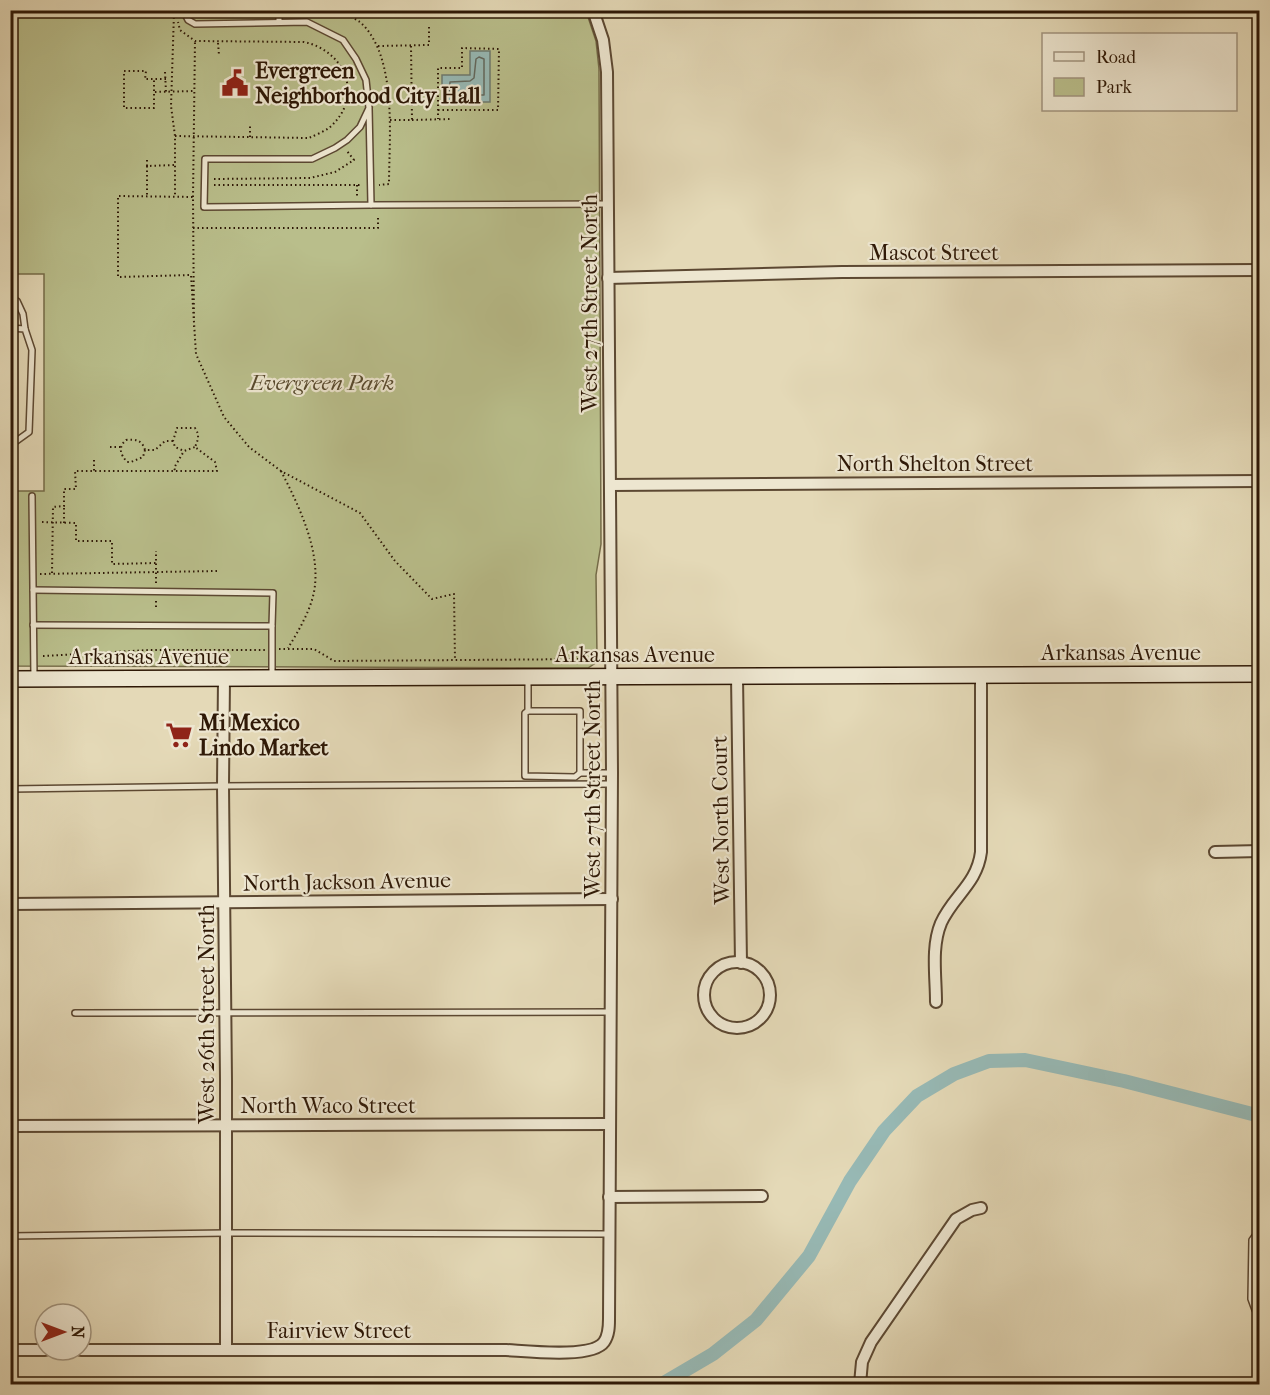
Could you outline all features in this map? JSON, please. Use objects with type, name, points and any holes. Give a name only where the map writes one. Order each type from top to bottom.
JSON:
[{"type":"street","name":"West 27th Street North","points":[[593,10],[603,40],[607,72],[612,779],[609,1319],[605,1341],[597,1348]]},
{"type":"street","name":"Mascot Street","points":[[608,278],[854,272],[1260,270]]},
{"type":"street","name":"North Shelton Street","points":[[610,485],[1260,481]]},
{"type":"street","name":"Arkansas Avenue","points":[[10,679],[1260,674]]},
{"type":"street","points":[[936,1002],[935,946],[940,926],[947,912],[980,866],[981,675]]},
{"type":"street","name":"West North Court","points":[[737,676],[741,963]]},
{"type":"street","name":"West 26th Street North","points":[[224,678],[226,1349]]},
{"type":"street","points":[[1215,852],[1260,851]]},
{"type":"street","name":"North Jackson Avenue","points":[[10,903],[612,899]]},
{"type":"street","points":[[730,963],[741,963],[752,966],[766,980],[770,1000],[767,1010],[753,1025],[730,1028],[720,1024],[712,1016],[706,1007],[704,996],[711,975],[720,967],[730,963]]},
{"type":"street","name":"North Waco Street","points":[[10,1126],[610,1124]]},
{"type":"street","points":[[609,1197],[762,1196]]},
{"type":"street","points":[[860,1384],[862,1362],[877,1333],[956,1219],[981,1208]]},
{"type":"street","name":"Fairview Street","points":[[93,1350],[563,1352],[590,1351],[597,1348]]},
{"type":"street","points":[[10,1350],[33,1350]]},
{"type":"lane","points":[[183,10],[188,20],[195,24],[307,22],[343,40],[366,80],[369,108],[370,205]]},
{"type":"lane","points":[[279,10],[279,21]]},
{"type":"lane","points":[[369,108],[360,127],[342,143],[312,159],[205,159],[204,207],[608,204]]},
{"type":"lane","points":[[10,298],[17,301],[23,314],[25,329],[33,350],[29,432],[15,442],[10,442]]},
{"type":"lane","points":[[10,328],[25,329]]},
{"type":"lane","points":[[32,496],[34,679]]},
{"type":"lane","points":[[33,590],[273,592],[272,678]]},
{"type":"lane","points":[[33,625],[272,626]]},
{"type":"lane","points":[[528,677],[528,711],[525,713],[525,776],[575,777],[580,773],[612,779]]},
{"type":"lane","points":[[528,711],[580,711],[580,773]]},
{"type":"lane","points":[[10,789],[612,779]]},
{"type":"lane","points":[[75,1013],[611,1012]]},
{"type":"lane","points":[[1260,1229],[1252,1240],[1251,1299],[1255,1310],[1260,1312]]},
{"type":"lane","points":[[10,1236],[226,1233],[609,1234]]},
{"type":"path","points":[[174,10],[180,30],[195,41],[315,44],[332,53],[347,80],[345,106],[340,116],[328,129],[309,138],[175,136]]},
{"type":"path","points":[[174,10],[171,92],[175,136],[175,196]]},
{"type":"path","points":[[378,46],[429,45],[429,24]]},
{"type":"path","points":[[194,327],[195,41]]},
{"type":"path","points":[[218,42],[219,55]]},
{"type":"path","points":[[411,46],[412,120]]},
{"type":"path","points":[[438,110],[498,110],[499,49],[462,48],[462,68],[438,68],[438,110],[438,120]]},
{"type":"path","points":[[154,79],[154,108],[124,108],[123,71],[146,71],[145,80],[154,79],[166,79]]},
{"type":"path","points":[[165,72],[166,92]]},
{"type":"path","points":[[154,92],[194,91]]},
{"type":"path","points":[[388,120],[450,119]]},
{"type":"path","points":[[250,125],[250,137]]},
{"type":"path","points":[[214,178],[310,178],[335,172],[354,160],[342,143]]},
{"type":"path","points":[[147,160],[147,196]]},
{"type":"path","points":[[147,166],[175,165]]},
{"type":"path","points":[[357,185],[357,197]]},
{"type":"path","points":[[193,196],[118,196],[118,277],[191,275],[195,354],[224,417],[249,447],[281,471],[360,513],[395,561],[432,599],[454,594],[455,660]]},
{"type":"path","points":[[193,228],[378,228],[378,215]]},
{"type":"path","points":[[184,451],[175,447],[173,441],[177,429],[195,429],[198,438],[195,447]]},
{"type":"path","points":[[134,439],[142,443],[145,450],[143,457],[133,462],[126,462],[121,447],[126,440],[134,439]]},
{"type":"path","points":[[145,450],[155,450],[165,441],[173,441]]},
{"type":"path","points":[[110,447],[121,447]]},
{"type":"path","points":[[176,471],[174,468],[184,451],[195,447]]},
{"type":"path","points":[[64,523],[64,489],[76,489],[75,471],[217,471],[215,462],[195,447]]},
{"type":"path","points":[[94,460],[94,471]]},
{"type":"path","points":[[133,462],[133,471]]},
{"type":"path","points":[[281,471],[306,528],[314,559],[315,585],[307,613],[287,649]]},
{"type":"path","points":[[52,573],[53,507],[64,506]]},
{"type":"path","points":[[40,522],[76,523],[76,541],[112,541],[112,564],[156,562]]},
{"type":"path","points":[[156,551],[156,610]]},
{"type":"path","points":[[33,574],[217,571]]},
{"type":"path","points":[[34,656],[149,650],[314,649],[334,661],[611,660]]},
{"type":"green space","name":"Evergreen Park","points":[[11,11],[586,11],[596,41],[599,69],[601,544],[596,575],[597,657],[594,664],[588,668],[11,666],[11,491],[44,491],[44,274],[11,274]]},
{"type":"water","points":[[470,51],[490,51],[490,102],[442,102],[442,75],[470,75]]},
{"type":"waterway","points":[[662,1384],[713,1354],[756,1320],[809,1256],[850,1181],[884,1131],[917,1096],[954,1074],[989,1061],[1025,1060],[1124,1081],[1260,1116]]},
{"type":"place","name":"Evergreen Neighborhood City Hall","points":[[235,83]]},
{"type":"place","name":"Mi Mexico Lindo Market","points":[[179,735]]}]
